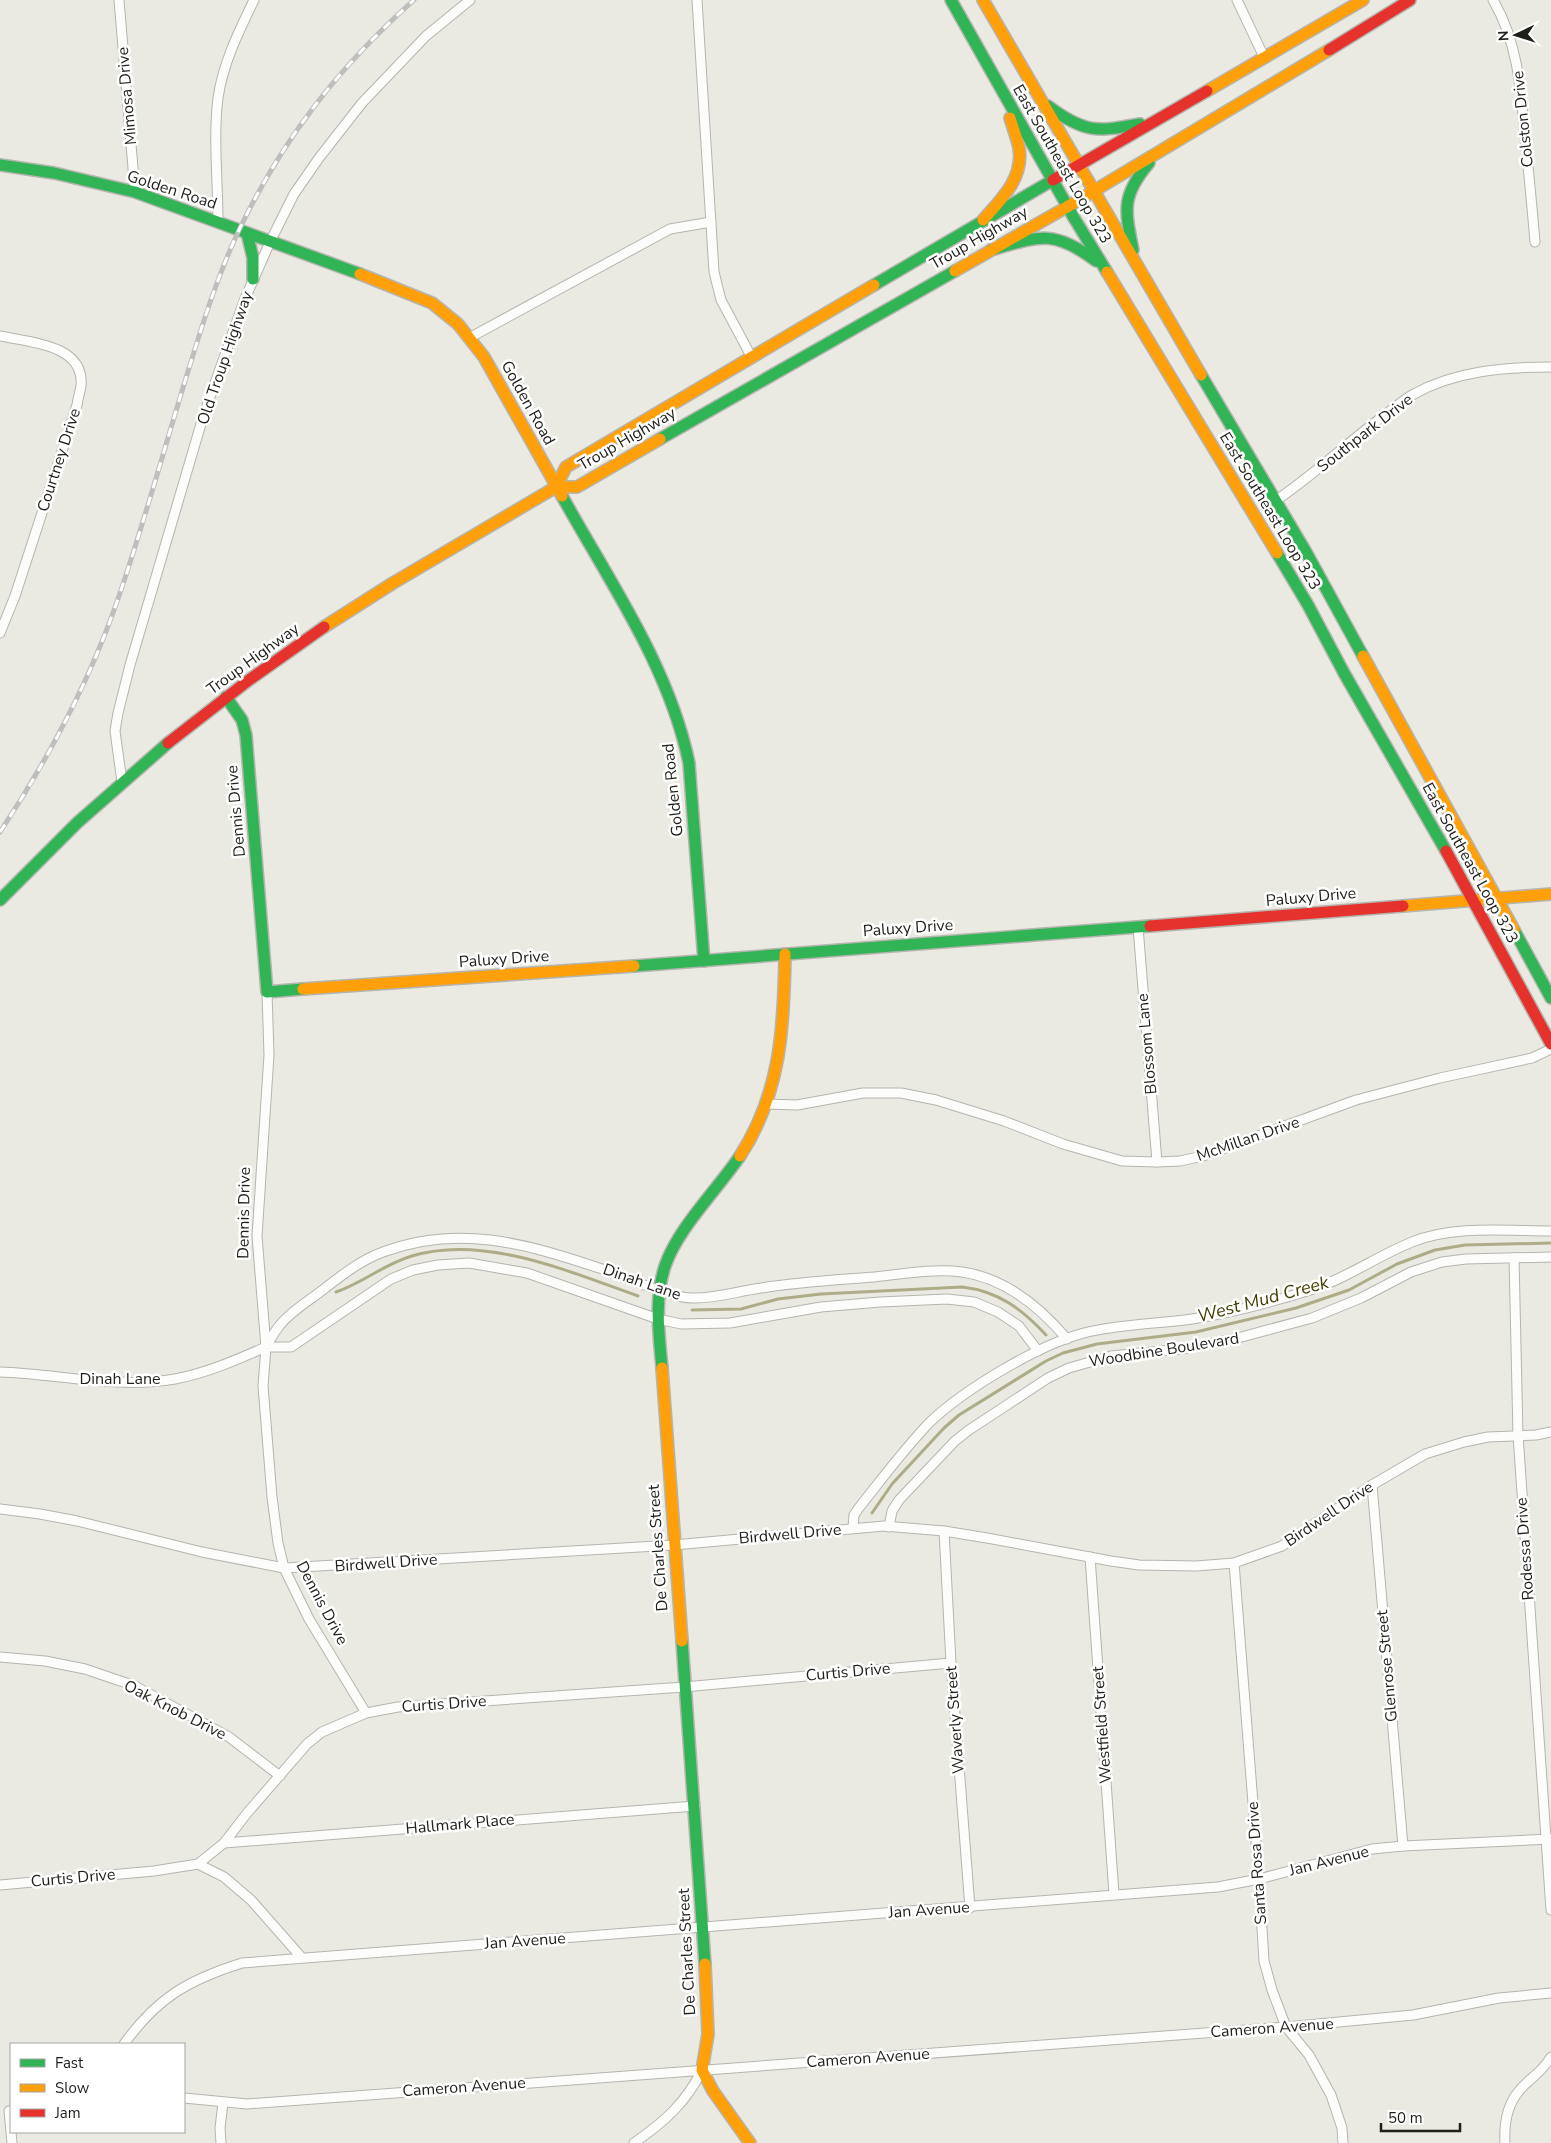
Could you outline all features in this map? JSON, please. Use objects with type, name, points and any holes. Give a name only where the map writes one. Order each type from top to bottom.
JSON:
[{"type":"main road","name":"East Southeast Loop 323","points":[[951,0],[1103,266],[1308,605],[1551,1044]]},
{"type":"main road","name":"East Southeast Loop 323","points":[[984,0],[1093,192],[1306,552],[1494,898],[1551,998]]},
{"type":"main road","name":"Troup Highway","points":[[556,487],[566,467],[983,220],[1363,0]]},
{"type":"main road","name":"Troup Highway","points":[[0,900],[35,863],[122,782],[226,698],[338,618],[556,487],[577,487],[750,386],[825,346],[1093,192],[1410,0]]},
{"type":"main road","points":[[983,220],[1008,190],[1019,168],[1020,149],[1003,94]]},
{"type":"main road","points":[[1042,102],[1071,123],[1090,130],[1105,131],[1153,122]]},
{"type":"main road","points":[[1135,262],[1126,213],[1127,199],[1136,179],[1159,153]]},
{"type":"main road","name":"Golden Road","points":[[0,165],[54,173],[135,192],[385,283],[432,304],[458,324],[484,357],[652,658],[671,697],[684,734],[689,764],[704,960]]},
{"type":"main road","points":[[247,233],[254,258],[253,279]]},
{"type":"main road","points":[[991,250],[1036,237],[1051,237],[1076,246],[1103,266]]},
{"type":"main road","name":"Dennis Drive","points":[[226,698],[242,720],[246,735],[267,992]]},
{"type":"main road","name":"Paluxy Drive","points":[[267,992],[785,954],[1551,894]]},
{"type":"main road","name":"De Charles Street","points":[[702,2070],[708,2034],[695,1806],[684,1687],[658,1319],[664,1268],[680,1236],[718,1187],[752,1137],[766,1104],[779,1056],[784,1026],[785,954]]},
{"type":"main road","points":[[702,2070],[713,2091],[750,2143]]},
{"type":"street","name":"Mimosa Drive","points":[[119,0],[135,192]]},
{"type":"street","points":[[218,222],[216,118],[218,96],[236,37],[254,0]]},
{"type":"street","name":"Old Troup Highway","points":[[122,782],[116,730],[118,713],[130,665],[203,418],[253,279],[294,194],[319,158],[362,103],[426,36],[470,0]]},
{"type":"street","points":[[697,0],[714,272],[722,300],[752,358]]},
{"type":"street","points":[[1237,0],[1264,58]]},
{"type":"street","name":"Colston Drive","points":[[1494,0],[1508,32],[1516,60],[1521,90],[1535,242]]},
{"type":"street","points":[[469,338],[670,229],[711,222]]},
{"type":"street","name":"Courtney Drive","points":[[0,336],[56,348],[70,357],[78,368],[81,384],[77,405],[18,587],[0,633]]},
{"type":"street","name":"Southpark Drive","points":[[1275,501],[1366,429],[1414,394],[1452,379],[1489,370],[1551,367]]},
{"type":"street","name":"Blossom Lane","points":[[1138,927],[1157,1162]]},
{"type":"street","name":"Dennis Drive","points":[[267,992],[269,1055],[257,1228],[266,1347],[264,1386],[272,1497],[278,1543],[284,1568],[309,1619],[366,1713]]},
{"type":"street","name":"McMillan Drive","points":[[766,1104],[797,1105],[863,1093],[901,1093],[945,1102],[1097,1155],[1122,1161],[1180,1161],[1203,1156],[1356,1100],[1440,1078],[1532,1058],[1551,1049]]},
{"type":"street","name":"Woodbine Boulevard","points":[[852,1528],[854,1515],[858,1509],[886,1473],[932,1421],[971,1390],[1038,1351],[1067,1339],[1110,1328],[1209,1316],[1309,1290],[1329,1283],[1412,1242],[1434,1235],[1478,1231],[1551,1230]]},
{"type":"street","name":"Dinah Lane","points":[[266,1347],[280,1324],[350,1269],[381,1252],[414,1242],[449,1236],[492,1239],[525,1246],[573,1259],[689,1298],[716,1298],[759,1288],[804,1282],[931,1272],[962,1272],[1008,1287],[1040,1312],[1067,1339]]},
{"type":"street","name":"Woodbine Boulevard","points":[[889,1527],[892,1512],[899,1500],[955,1441],[1011,1402],[1069,1368],[1111,1356],[1182,1349],[1228,1340],[1312,1318],[1362,1298],[1411,1272],[1442,1262],[1466,1259],[1551,1257]]},
{"type":"street","name":"Rodessa Drive","points":[[1514,1258],[1518,1435],[1548,1839],[1551,1910]]},
{"type":"street","name":"Dinah Lane","points":[[0,1372],[109,1382],[147,1382],[213,1370],[266,1347],[291,1347],[390,1279],[413,1270],[438,1265],[469,1263],[527,1273],[658,1319],[681,1324],[730,1324],[821,1307],[947,1299],[974,1302],[998,1312],[1019,1326],[1038,1351]]},
{"type":"street","name":"Birdwell Drive","points":[[0,1509],[76,1521],[202,1552],[284,1568],[674,1545],[852,1528],[889,1527],[944,1532],[1139,1564],[1196,1566],[1234,1564],[1282,1546],[1401,1467],[1440,1448],[1488,1437],[1536,1435],[1551,1432]]},
{"type":"street","name":"Glenrose Street","points":[[1372,1485],[1403,1846]]},
{"type":"street","name":"Waverly Street","points":[[944,1532],[951,1663],[970,1908]]},
{"type":"street","name":"Westfield Street","points":[[1090,1557],[1114,1894]]},
{"type":"street","name":"Santa Rosa Drive","points":[[1234,1564],[1264,1961],[1272,1990],[1286,2027],[1309,2055],[1328,2088],[1342,2128],[1343,2143]]},
{"type":"street","name":"Oak Knob Drive","points":[[0,1657],[45,1661],[86,1669],[135,1686],[230,1737],[280,1776]]},
{"type":"street","name":"Curtis Drive","points":[[0,1885],[154,1871],[198,1864],[224,1843],[248,1812],[307,1744],[322,1732],[366,1713],[398,1707],[684,1687],[951,1663]]},
{"type":"street","name":"Hallmark Place","points":[[224,1843],[695,1806]]},
{"type":"street","name":"Jan Avenue","points":[[125,2043],[162,2001],[193,1981],[218,1970],[242,1963],[970,1908],[1114,1894],[1218,1887],[1259,1879],[1372,1849],[1548,1839]]},
{"type":"street","points":[[198,1864],[224,1877],[251,1900],[302,1958]]},
{"type":"street","name":"Cameron Avenue","points":[[185,2098],[247,2104],[1286,2027],[1413,2015],[1499,1998],[1551,1993]]},
{"type":"street","points":[[1504,2143],[1506,2120],[1510,2105],[1519,2091],[1543,2070],[1551,2057]]},
{"type":"street","name":"De Charles Street","points":[[634,2143],[670,2115],[692,2090],[702,2070]]},
{"type":"street","points":[[221,2143],[220,2128],[223,2103]]},
{"type":"street","points":[[7,2111],[10,2130]]},
{"type":"waterway","name":"West Mud Creek","points":[[872,1513],[892,1484],[944,1428],[959,1415],[1046,1361],[1063,1353],[1097,1344],[1196,1332],[1296,1308],[1349,1290],[1397,1264],[1435,1250],[1465,1245],[1551,1243]]},
{"type":"waterway","points":[[336,1292],[402,1259],[440,1250],[468,1250],[497,1253],[556,1267],[638,1296]]},
{"type":"waterway","points":[[692,1310],[741,1309],[778,1299],[821,1294],[962,1287],[987,1293],[1009,1303],[1028,1317],[1046,1335]]},
{"type":"railway","points":[[0,832],[52,747],[82,689],[108,628],[138,539],[206,313],[240,228],[275,163],[315,105],[361,51],[414,0]]},
{"type":"traffic: fast","points":[[951,0],[1074,218],[1107,272]]},
{"type":"traffic: fast","points":[[1048,106],[1072,121],[1091,128],[1101,129],[1140,124]]},
{"type":"traffic: fast","points":[[1133,250],[1128,224],[1127,204],[1134,185],[1149,163]]},
{"type":"traffic: fast","points":[[0,165],[54,173],[135,192],[360,274]]},
{"type":"traffic: fast","points":[[874,285],[1053,180]]},
{"type":"traffic: fast","points":[[247,233],[253,258],[253,279]]},
{"type":"traffic: fast","points":[[991,250],[1022,241],[1046,238],[1069,244],[1096,261]]},
{"type":"traffic: fast","points":[[660,439],[955,271]]},
{"type":"traffic: fast","points":[[1201,375],[1306,552],[1363,656]]},
{"type":"traffic: fast","points":[[562,496],[636,625],[667,692],[680,727],[689,763],[704,961]]},
{"type":"traffic: fast","points":[[1277,553],[1446,851]]},
{"type":"traffic: fast","points":[[226,697],[242,720],[246,735],[267,992],[303,989]]},
{"type":"traffic: fast","points":[[0,900],[77,823],[168,743]]},
{"type":"traffic: fast","points":[[634,966],[1150,926]]},
{"type":"traffic: fast","points":[[1514,930],[1551,998]]},
{"type":"traffic: fast","points":[[662,1368],[658,1304],[665,1266],[688,1223],[740,1156]]},
{"type":"traffic: fast","points":[[682,1641],[705,1964]]},
{"type":"traffic: slow","points":[[983,0],[1201,375]]},
{"type":"traffic: slow","points":[[1207,91],[1363,0]]},
{"type":"traffic: slow","points":[[1067,207],[1329,50]]},
{"type":"traffic: slow","points":[[983,220],[1010,188],[1018,169],[1020,159],[1019,148],[1010,118]]},
{"type":"traffic: slow","points":[[955,271],[1067,207]]},
{"type":"traffic: slow","points":[[1107,272],[1277,553]]},
{"type":"traffic: slow","points":[[360,274],[432,303],[458,324],[484,357],[562,496]]},
{"type":"traffic: slow","points":[[556,487],[566,467],[874,285]]},
{"type":"traffic: slow","points":[[324,627],[393,583],[556,487],[577,487],[660,439]]},
{"type":"traffic: slow","points":[[1363,656],[1514,930]]},
{"type":"traffic: slow","points":[[1403,906],[1551,894]]},
{"type":"traffic: slow","points":[[740,1156],[754,1132],[764,1108],[778,1059],[783,1008],[785,954]]},
{"type":"traffic: slow","points":[[303,989],[634,966]]},
{"type":"traffic: slow","points":[[662,1368],[682,1641]]},
{"type":"traffic: slow","points":[[705,1964],[708,2034],[702,2070],[713,2091],[750,2143]]},
{"type":"traffic: jam","points":[[1329,50],[1410,0]]},
{"type":"traffic: jam","points":[[1053,180],[1207,91]]},
{"type":"traffic: jam","points":[[168,743],[249,680],[324,627]]},
{"type":"traffic: jam","points":[[1446,851],[1551,1044]]},
{"type":"traffic: jam","points":[[1150,926],[1403,906]]}]
